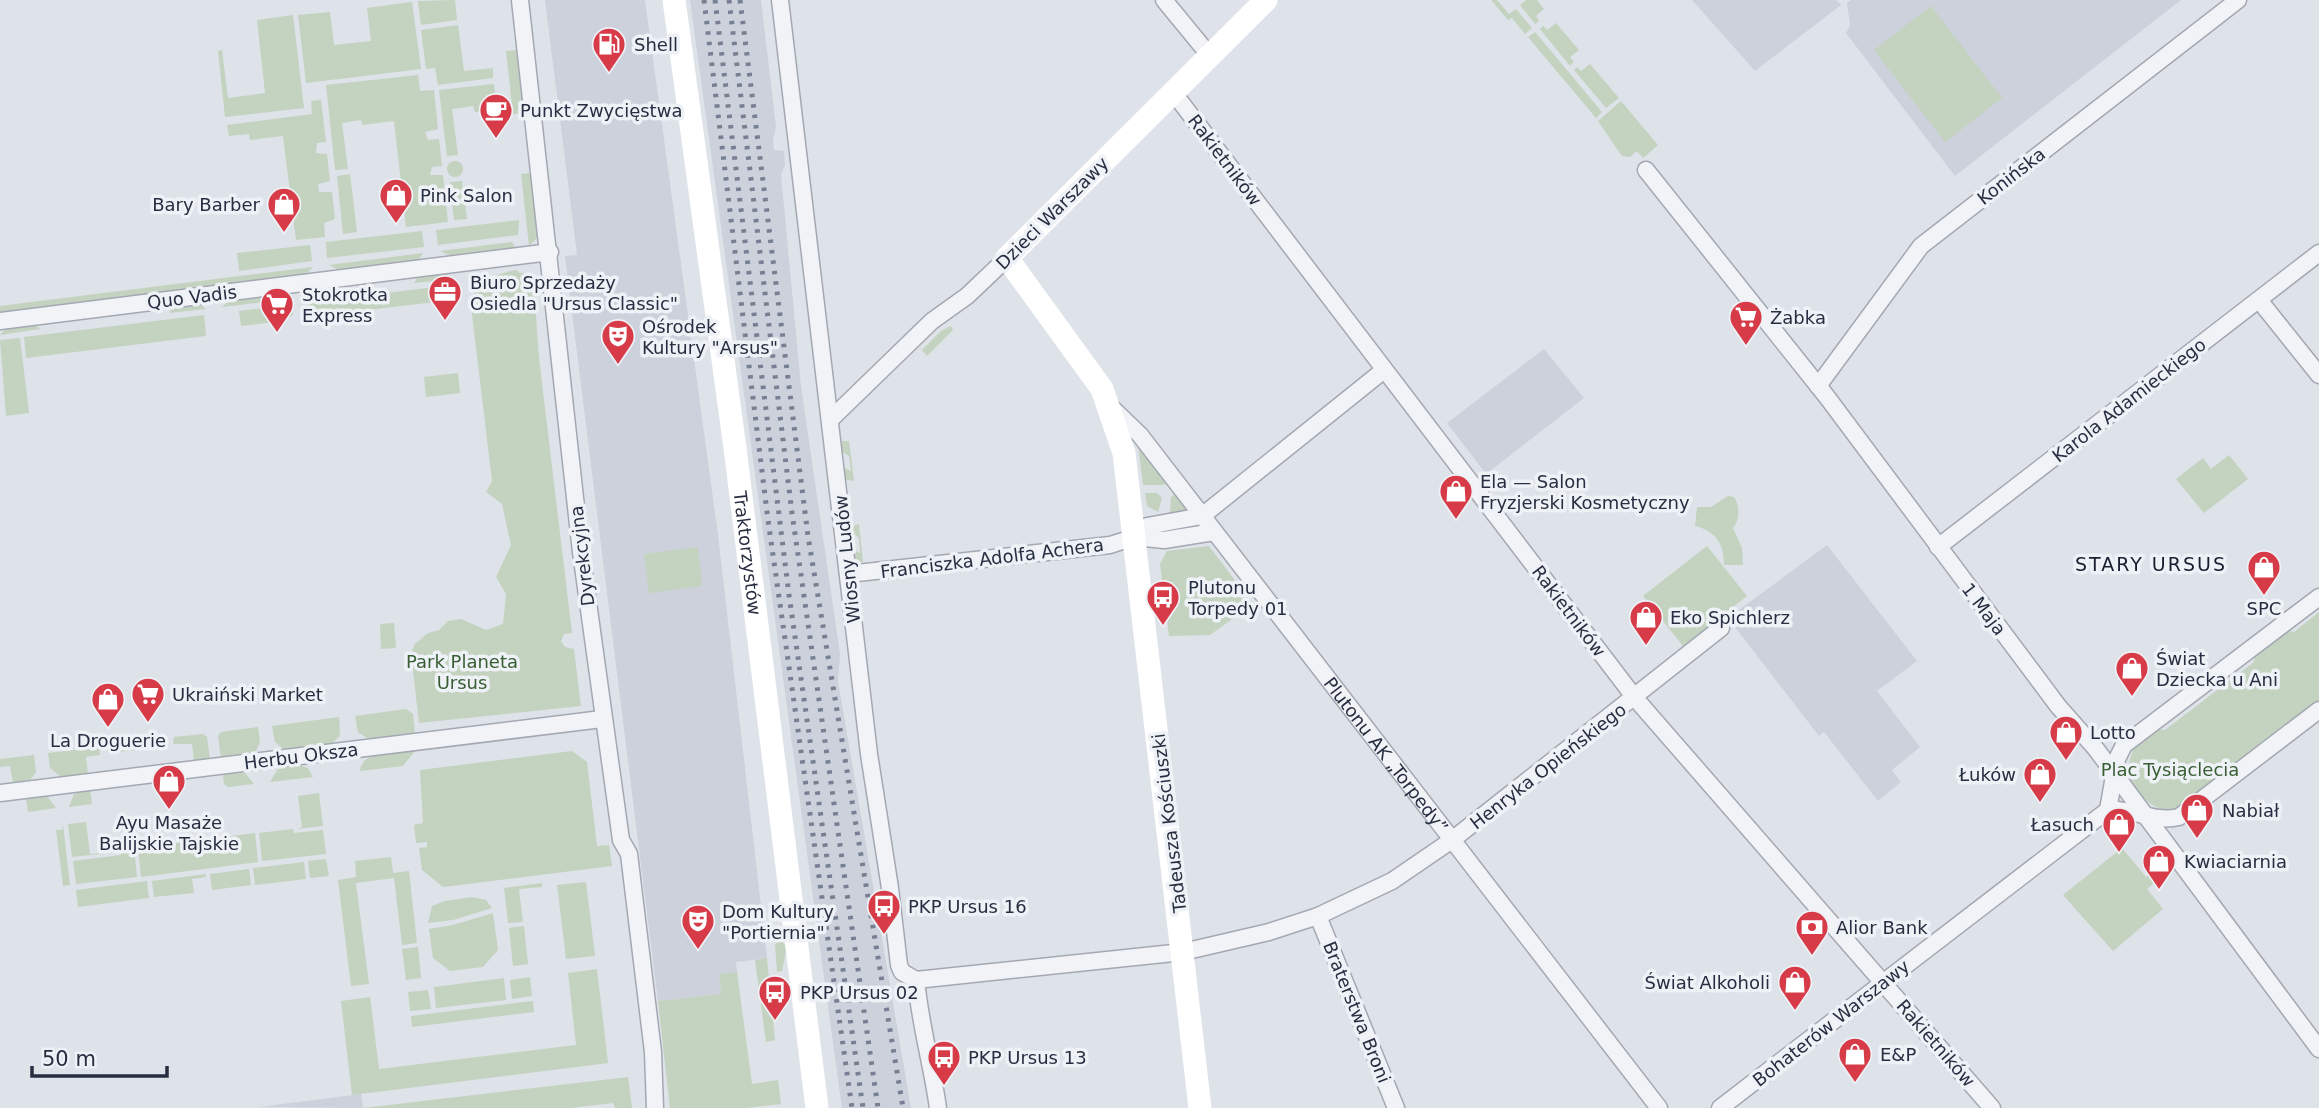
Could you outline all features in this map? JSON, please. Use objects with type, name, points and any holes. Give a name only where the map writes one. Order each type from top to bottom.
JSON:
[{"type":"street","name":"Dyrekcyjna","points":[[520,0],[550,252],[581,552],[621,839],[629,854],[653,1052],[655,1108]]},
{"type":"street","name":"Traktorzystów","points":[[674,0],[735,449],[817,1108]]},
{"type":"street","name":"Wiosny Ludów","points":[[780,0],[832,418],[848,575],[899,965],[902,972],[916,981],[922,1031],[931,1060],[938,1108]]},
{"type":"street","points":[[1164,0],[1210,56]]},
{"type":"street","name":"Dzieci Warszawy","points":[[832,418],[932,321],[967,296],[1007,258],[1266,0]]},
{"type":"street","name":"Konińska","points":[[1818,386],[1921,246],[2238,0]]},
{"type":"street","name":"Rakietników","points":[[1173,92],[1635,698],[1992,1108]]},
{"type":"street","name":"1 Maja","points":[[1646,170],[1818,386],[2058,706],[2313,1029],[2319,1049]]},
{"type":"street","name":"Quo Vadis","points":[[0,320],[550,252]]},
{"type":"street","name":"Karola Adamieckiego","points":[[1938,547],[2319,253]]},
{"type":"street","name":"Plutonu AK „Torpedy”","points":[[1007,258],[1090,370],[1111,407],[1124,453],[1135,537]]},
{"type":"street","points":[[2259,299],[2319,375]]},
{"type":"street","name":"Franciszka Adolfa Achera","points":[[1135,537],[1147,526],[1202,516],[1384,370]]},
{"type":"street","name":"Plutonu AK „Torpedy”","points":[[1111,407],[1140,435],[1659,1108]]},
{"type":"street","name":"Franciszka Adolfa Achera","points":[[848,575],[1110,545],[1135,537],[1164,540],[1214,532]]},
{"type":"street","name":"Tadeusza Kościuszki","points":[[1135,537],[1200,1108]]},
{"type":"street","points":[[2319,597],[2124,745],[2118,759],[2108,810],[2120,809],[2163,821],[2179,817],[2319,710]]},
{"type":"street","name":"Henryka Opieńskiego","points":[[916,981],[1183,952],[1269,932],[1318,916],[1392,881],[1452,840],[1721,628]]},
{"type":"street","name":"Herbu Oksza","points":[[0,793],[603,719]]},
{"type":"street","name":"Bohaterów Warszawy","points":[[1720,1108],[2108,810]]},
{"type":"street","name":"Braterstwa Broni","points":[[1318,916],[1396,1108]]},
{"type":"shaded area","points":[[545,0],[645,0],[718,535],[767,958],[736,962],[737,972],[720,974],[721,994],[658,1001],[565,256],[577,255]]},
{"type":"shaded area","points":[[690,0],[761,0],[776,127],[774,150],[784,151],[785,165],[781,175],[801,386],[840,654],[838,681],[911,1108],[842,1108]]},
{"type":"shaded area","points":[[1692,0],[1836,0],[1841,5],[1755,71]]},
{"type":"shaded area","points":[[1851,0],[2181,0],[1955,176],[1846,33],[1850,25],[1847,3]]},
{"type":"shaded area","points":[[1544,349],[1584,398],[1486,474],[1447,423]]},
{"type":"shaded area","points":[[1827,545],[1917,661],[1877,691],[1920,747],[1892,770],[1901,782],[1878,801],[1824,732],[1819,736],[1728,618]]},
{"type":"shaded area","points":[[361,1094],[363,1108],[259,1107]]},
{"type":"green space","points":[[455,0],[457,20],[421,25],[418,1]]},
{"type":"green space","points":[[1491,0],[1497,0],[1509,14],[1516,9],[1532,28],[1525,34],[1512,18],[1508,20]]},
{"type":"green space","points":[[1526,0],[1537,0],[1544,9],[1536,16],[1539,21],[1535,24],[1520,5]]},
{"type":"green space","points":[[412,2],[421,69],[306,83],[298,15],[330,12],[334,45],[371,41],[367,8]]},
{"type":"green space","points":[[1931,6],[2002,98],[1945,142],[1874,50]]},
{"type":"green space","points":[[293,15],[304,108],[225,117],[218,51],[222,50],[228,98],[265,93],[257,20]]},
{"type":"green space","points":[[1556,23],[1579,50],[1570,57],[1574,62],[1570,66],[1540,29],[1543,26],[1547,30]]},
{"type":"green space","points":[[458,25],[464,71],[493,68],[493,78],[438,85],[435,68],[426,69],[421,30]]},
{"type":"green space","points":[[1535,32],[1602,112],[1596,118],[1528,37]]},
{"type":"green space","points":[[516,50],[524,113],[513,114],[506,51]]},
{"type":"green space","points":[[1590,64],[1619,98],[1606,108],[1574,70],[1577,67],[1581,71]]},
{"type":"green space","points":[[418,75],[420,91],[434,90],[438,129],[425,132],[428,140],[439,139],[442,166],[432,167],[430,175],[443,175],[448,222],[406,227],[394,121],[362,125],[361,120],[342,123],[348,169],[335,170],[326,85]]},
{"type":"green space","points":[[494,84],[497,110],[475,112],[473,106],[452,109],[458,155],[447,156],[439,90]]},
{"type":"green space","points":[[321,100],[326,142],[317,143],[316,153],[327,154],[330,181],[318,184],[319,192],[332,192],[335,219],[324,223],[325,237],[296,240],[283,136],[250,140],[249,134],[229,136],[227,125],[312,114],[311,101]]},
{"type":"green space","points":[[1621,101],[1658,145],[1643,158],[1637,151],[1630,157],[1622,156],[1598,121]]},
{"type":"green space","points":[[455,161],[461,163],[461,175],[455,177],[449,175],[447,169],[449,163]]},
{"type":"green space","points":[[531,173],[539,236],[529,246],[521,174]]},
{"type":"green space","points":[[350,174],[357,232],[343,234],[337,176]]},
{"type":"green space","points":[[462,181],[467,219],[454,220],[450,182]]},
{"type":"green space","points":[[519,220],[518,235],[438,245],[436,230]]},
{"type":"green space","points":[[422,231],[424,247],[327,258],[326,242]]},
{"type":"green space","points":[[512,242],[516,249],[453,257],[440,251]]},
{"type":"green space","points":[[310,245],[312,261],[239,271],[237,253]]},
{"type":"green space","points":[[423,253],[418,261],[341,271],[329,265]]},
{"type":"green space","points":[[313,267],[305,275],[0,313],[0,306]]},
{"type":"green space","name":"Park Planeta Ursus","points":[[517,270],[519,273],[533,273],[539,358],[572,633],[564,634],[561,641],[565,647],[574,649],[581,706],[419,723],[411,653],[415,644],[428,633],[439,630],[448,621],[461,619],[486,630],[503,624],[506,594],[496,577],[511,545],[502,504],[486,492],[492,481],[471,306],[475,305],[473,283]]},
{"type":"green space","points":[[444,272],[455,279],[414,283],[419,275]]},
{"type":"green space","points":[[341,285],[347,292],[307,297],[315,289]]},
{"type":"green space","points":[[450,285],[452,300],[325,315],[309,313],[307,303]]},
{"type":"green space","points":[[277,293],[289,299],[222,307],[229,300]]},
{"type":"green space","points":[[199,303],[206,309],[169,313],[174,306]]},
{"type":"green space","points":[[292,305],[293,315],[281,321],[241,326],[239,311]]},
{"type":"green space","points":[[204,315],[206,336],[26,358],[24,337]]},
{"type":"green space","points":[[34,323],[40,329],[0,335],[7,327]]},
{"type":"green space","points":[[951,326],[953,330],[927,356],[922,350],[941,331]]},
{"type":"green space","points":[[20,338],[29,413],[6,416],[0,340]]},
{"type":"green space","points":[[458,373],[460,393],[426,397],[424,377]]},
{"type":"green space","points":[[841,441],[849,441],[854,481],[842,479],[840,466],[851,471],[849,456],[839,450]]},
{"type":"green space","points":[[1138,445],[1167,482],[1164,485],[1143,485]]},
{"type":"green space","points":[[2229,455],[2248,479],[2204,513],[2176,479],[2203,458],[2211,469]]},
{"type":"green space","points":[[1145,493],[1157,493],[1162,498],[1158,512],[1147,506]]},
{"type":"green space","points":[[1176,493],[1186,506],[1184,514],[1170,513],[1171,497]]},
{"type":"green space","points":[[1728,496],[1734,497],[1737,505],[1738,517],[1733,528],[1742,548],[1743,565],[1724,565],[1717,540],[1708,531],[1695,526],[1697,507],[1711,507]]},
{"type":"green space","points":[[859,524],[863,562],[852,555],[850,548],[860,553],[859,538],[847,528]]},
{"type":"green space","points":[[1209,546],[1253,604],[1210,635],[1169,636],[1160,564],[1167,551]]},
{"type":"green space","points":[[1707,546],[1747,596],[1683,646],[1643,596]]},
{"type":"green space","points":[[698,547],[702,586],[649,593],[644,554]]},
{"type":"green space","name":"Plac Tysiąclecia","points":[[2319,612],[2319,703],[2180,808],[2162,809],[2146,800],[2130,778],[2127,769],[2134,747],[2155,729],[2165,730],[2254,662],[2255,652],[2284,630],[2294,632]]},
{"type":"green space","points":[[394,623],[396,648],[381,649],[380,624]]},
{"type":"green space","points":[[406,709],[413,714],[415,734],[370,740],[358,732],[355,716]]},
{"type":"green space","points":[[339,717],[340,736],[330,745],[285,750],[275,742],[272,726]]},
{"type":"green space","points":[[258,727],[260,742],[256,751],[221,758],[218,736],[221,732]]},
{"type":"green space","points":[[203,734],[207,737],[210,759],[194,761],[192,744],[173,744],[174,737]]},
{"type":"green space","points":[[166,739],[167,747],[107,753],[107,746]]},
{"type":"green space","points":[[99,747],[100,755],[86,757],[88,774],[61,777],[50,768],[48,753]]},
{"type":"green space","points":[[415,751],[403,766],[360,771],[362,764],[374,756]]},
{"type":"green space","points":[[572,751],[587,762],[597,846],[609,845],[612,866],[443,887],[422,870],[419,848],[427,847],[427,842],[416,843],[414,825],[423,823],[420,770]]},
{"type":"green space","points":[[34,755],[36,772],[30,780],[13,783],[10,766],[0,767],[0,759]]},
{"type":"green space","points":[[298,765],[308,768],[313,777],[270,782],[278,769]]},
{"type":"green space","points":[[245,773],[254,784],[228,787],[224,784],[223,774]]},
{"type":"green space","points":[[90,790],[92,804],[69,807],[74,794]]},
{"type":"green space","points":[[319,793],[323,826],[298,829],[302,827],[298,796]]},
{"type":"green space","points":[[47,796],[56,808],[28,812],[26,798]]},
{"type":"green space","points":[[86,822],[90,854],[118,852],[72,857],[68,824]]},
{"type":"green space","points":[[63,825],[70,885],[63,886],[56,830],[62,830]]},
{"type":"green space","points":[[293,829],[294,833],[323,830],[326,854],[262,861],[259,833]]},
{"type":"green space","points":[[255,833],[258,862],[141,877],[138,848]]},
{"type":"green space","points":[[134,848],[137,877],[76,884],[73,861],[121,855],[121,850]]},
{"type":"green space","points":[[2122,848],[2146,877],[2153,872],[2159,879],[2147,889],[2163,909],[2113,951],[2063,895]]},
{"type":"green space","points":[[391,857],[393,873],[409,871],[417,943],[402,945],[394,878],[356,883],[369,984],[351,986],[338,880],[356,877],[355,861]]},
{"type":"green space","points":[[326,859],[329,876],[310,878],[308,861]]},
{"type":"green space","points":[[304,862],[306,879],[255,885],[253,868]]},
{"type":"green space","points":[[249,869],[251,885],[212,890],[210,874]]},
{"type":"green space","points":[[206,874],[206,877],[192,879],[194,893],[154,897],[152,881]]},
{"type":"green space","points":[[147,881],[149,898],[78,907],[76,890]]},
{"type":"green space","points":[[586,882],[595,956],[566,959],[557,885]]},
{"type":"green space","points":[[542,883],[542,887],[519,889],[523,922],[508,923],[504,888]]},
{"type":"green space","points":[[472,897],[486,900],[492,908],[453,920],[428,923],[432,906]]},
{"type":"green space","points":[[493,913],[498,950],[483,967],[450,971],[433,958],[429,929]]},
{"type":"green space","points":[[524,926],[528,964],[513,966],[509,928]]},
{"type":"green space","points":[[783,938],[786,951],[782,971],[777,972],[775,944]]},
{"type":"green space","points":[[418,947],[421,978],[406,980],[402,949]]},
{"type":"green space","points":[[767,958],[775,1040],[766,1042],[755,960]]},
{"type":"green space","points":[[597,969],[608,1063],[352,1095],[341,1001],[370,997],[379,1069],[576,1045],[568,973]]},
{"type":"green space","points":[[737,972],[752,1084],[778,1080],[781,1104],[746,1108],[670,1108],[658,1001],[721,994],[719,974]]},
{"type":"green space","points":[[530,977],[532,996],[512,999],[510,980]]},
{"type":"green space","points":[[504,978],[506,1000],[436,1008],[434,987]]},
{"type":"green space","points":[[428,990],[431,1009],[410,1011],[408,992]]},
{"type":"green space","points":[[533,1001],[534,1012],[412,1027],[411,1016]]},
{"type":"green space","points":[[628,1077],[632,1108],[615,1108],[613,1103],[571,1108],[363,1108]]},
{"type":"railway","points":[[704,0],[768,520],[852,1108]]},
{"type":"railway","points":[[715,0],[789,595],[863,1108]]},
{"type":"railway","points":[[729,0],[792,513],[878,1108]]},
{"type":"railway","points":[[740,0],[808,536],[903,1108]]},
{"type":"place","name":"Shell","points":[[609,74]]},
{"type":"place","name":"Punkt Zwycięstwa","points":[[496,140]]},
{"type":"place","name":"Pink Salon","points":[[396,225]]},
{"type":"place","name":"Bary Barber","points":[[284,234]]},
{"type":"place","name":"Biuro Sprzedaży Osiedla \"Ursus Classic\"","points":[[445,322]]},
{"type":"place","name":"Stokrotka Express","points":[[277,334]]},
{"type":"place","name":"Żabka","points":[[1746,347]]},
{"type":"place","name":"Ośrodek Kultury \"Arsus\"","points":[[618,366]]},
{"type":"place","name":"Ela — Salon Fryzjerski Kosmetyczny","points":[[1456,521]]},
{"type":"place","name":"SPC","points":[[2264,597]]},
{"type":"place","name":"Plutonu Torpedy 01","points":[[1163,627]]},
{"type":"place","name":"Eko Spichlerz","points":[[1646,647]]},
{"type":"place","name":"Świat Dziecka u Ani","points":[[2132,698]]},
{"type":"place","name":"Ukraiński Market","points":[[148,724]]},
{"type":"place","name":"La Droguerie","points":[[108,729]]},
{"type":"place","name":"Lotto","points":[[2066,762]]},
{"type":"place","name":"Łuków","points":[[2040,804]]},
{"type":"place","name":"Ayu Masaże Balijskie Tajskie","points":[[169,811]]},
{"type":"place","name":"Nabiał","points":[[2197,840]]},
{"type":"place","name":"Łasuch","points":[[2119,854]]},
{"type":"place","name":"Kwiaciarnia","points":[[2159,891]]},
{"type":"place","name":"PKP Ursus 16","points":[[884,936]]},
{"type":"place","name":"Dom Kultury \"Portiernia\"","points":[[698,951]]},
{"type":"place","name":"Alior Bank","points":[[1812,957]]},
{"type":"place","name":"Świat Alkoholi","points":[[1795,1012]]},
{"type":"place","name":"PKP Ursus 02","points":[[775,1022]]},
{"type":"place","name":"E&P","points":[[1855,1084]]},
{"type":"place","name":"PKP Ursus 13","points":[[944,1087]]},
{"type":"district","name":"STARY URSUS","points":[[2151,564]]}]
